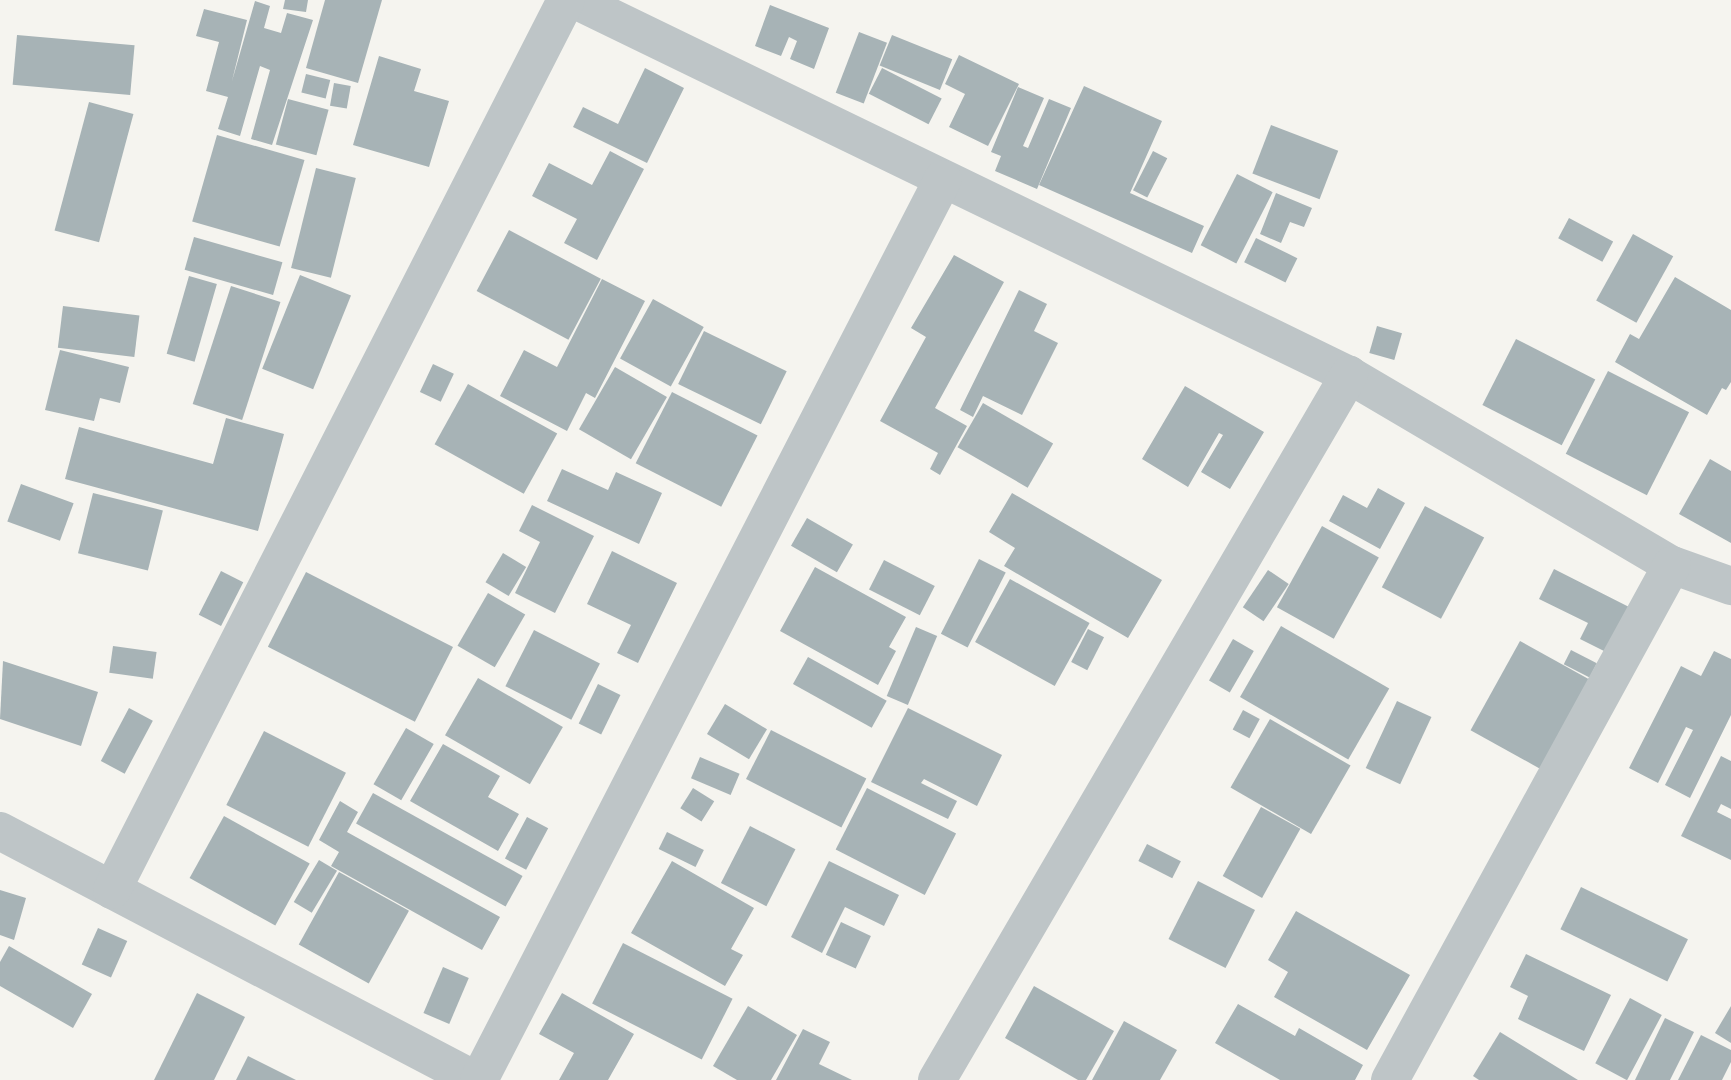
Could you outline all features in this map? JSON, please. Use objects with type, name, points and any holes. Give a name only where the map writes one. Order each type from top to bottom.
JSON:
[{"type":"street","points":[[112,890],[566,0]]},
{"type":"street","points":[[575,0],[1349,375],[1672,565],[1731,586]]},
{"type":"street","points":[[0,831],[477,1080],[943,179]]},
{"type":"street","points":[[937,1080],[1349,375]]},
{"type":"street","points":[[1390,1080],[1672,565]]},
{"type":"building","points":[[285,0],[308,0],[306,12],[283,9]]},
{"type":"building","points":[[325,0],[382,0],[358,83],[306,68]]},
{"type":"building","points":[[255,1],[270,6],[264,28],[281,33],[287,13],[313,20],[272,145],[251,139],[270,70],[260,66],[240,136],[218,129],[228,97],[206,91],[219,42],[196,36],[204,9],[247,20],[232,81]]},
{"type":"building","points":[[770,5],[829,28],[814,69],[790,59],[797,41],[789,37],[781,56],[755,46]]},
{"type":"building","points":[[859,32],[887,43],[864,103],[836,93]]},
{"type":"building","points":[[17,35],[135,45],[130,95],[13,85]]},
{"type":"building","points":[[892,35],[952,59],[940,90],[880,66]]},
{"type":"building","points":[[959,55],[1019,84],[988,146],[949,127],[965,94],[945,84]]},
{"type":"building","points":[[379,56],[421,69],[414,91],[449,101],[429,167],[353,145]]},
{"type":"building","points":[[645,68],[684,88],[647,163],[573,127],[583,107],[618,124]]},
{"type":"building","points":[[882,68],[942,98],[929,124],[869,94]]},
{"type":"building","points":[[306,74],[330,80],[326,98],[301,92]]},
{"type":"building","points":[[334,83],[351,86],[347,109],[330,106]]},
{"type":"building","points":[[1084,86],[1162,121],[1130,193],[1204,226],[1192,253],[1039,185]]},
{"type":"building","points":[[1018,87],[1044,98],[1023,146],[1028,148],[1049,99],[1071,108],[1037,189],[995,171],[1001,156],[991,152]]},
{"type":"building","points":[[288,99],[329,110],[316,155],[276,144]]},
{"type":"building","points":[[89,102],[133,114],[99,242],[55,230]]},
{"type":"building","points":[[1271,125],[1338,151],[1320,199],[1252,174]]},
{"type":"building","points":[[217,135],[304,160],[280,247],[192,222]]},
{"type":"building","points":[[610,151],[644,169],[597,260],[564,243],[577,219],[532,196],[549,163],[592,185]]},
{"type":"building","points":[[1153,151],[1167,158],[1147,197],[1133,190]]},
{"type":"building","points":[[316,168],[356,178],[331,278],[291,268]]},
{"type":"building","points":[[1237,174],[1273,192],[1236,263],[1201,245]]},
{"type":"building","points":[[1276,193],[1312,208],[1304,227],[1290,222],[1281,243],[1260,234]]},
{"type":"building","points":[[1569,218],[1613,241],[1602,262],[1558,238]]},
{"type":"building","points":[[509,230],[601,279],[568,340],[477,291]]},
{"type":"building","points":[[1633,234],[1673,256],[1636,323],[1596,300]]},
{"type":"building","points":[[194,237],[282,262],[273,295],[185,270]]},
{"type":"building","points":[[1256,238],[1297,258],[1286,282],[1244,262]]},
{"type":"building","points":[[954,255],[1004,282],[935,408],[967,426],[940,475],[930,469],[938,453],[880,421],[926,337],[911,328]]},
{"type":"building","points":[[300,275],[351,296],[313,389],[262,369]]},
{"type":"building","points":[[189,276],[217,284],[195,362],[167,354]]},
{"type":"building","points":[[1675,277],[1731,310],[1731,382],[1726,390],[1722,388],[1707,415],[1615,362],[1630,334],[1639,339]]},
{"type":"building","points":[[602,279],[645,301],[595,398],[586,393],[567,431],[500,396],[524,350],[557,367]]},
{"type":"building","points":[[231,286],[280,302],[242,420],[193,404]]},
{"type":"building","points":[[1019,290],[1047,304],[1034,331],[1058,343],[1022,415],[983,396],[973,417],[960,410]]},
{"type":"building","points":[[653,299],[704,327],[671,387],[620,358]]},
{"type":"building","points":[[63,306],[139,315],[134,357],[58,348]]},
{"type":"building","points":[[1377,326],[1402,333],[1394,360],[1369,353]]},
{"type":"building","points":[[704,331],[787,371],[761,424],[678,384]]},
{"type":"building","points":[[1516,339],[1595,379],[1562,445],[1482,405]]},
{"type":"building","points":[[60,350],[129,367],[120,403],[100,398],[94,421],[45,410]]},
{"type":"building","points":[[433,364],[454,374],[441,402],[420,392]]},
{"type":"building","points":[[615,367],[667,397],[631,459],[579,429]]},
{"type":"building","points":[[1608,371],[1689,412],[1647,495],[1566,454]]},
{"type":"building","points":[[468,384],[557,433],[524,494],[435,444]]},
{"type":"building","points":[[1185,386],[1264,432],[1230,489],[1201,472],[1223,435],[1219,433],[1188,487],[1142,459]]},
{"type":"building","points":[[672,392],[758,436],[721,507],[636,463]]},
{"type":"building","points":[[983,403],[1053,444],[1028,488],[958,447]]},
{"type":"building","points":[[226,418],[284,434],[258,531],[65,479],[79,427],[213,464]]},
{"type":"building","points":[[1710,459],[1731,471],[1731,543],[1679,514]]},
{"type":"building","points":[[562,469],[608,490],[616,472],[662,493],[639,544],[547,501]]},
{"type":"building","points":[[21,484],[74,503],[60,541],[7,522]]},
{"type":"building","points":[[1378,488],[1405,503],[1380,549],[1329,521],[1343,495],[1367,508]]},
{"type":"building","points":[[93,493],[163,510],[148,571],[78,553]]},
{"type":"building","points":[[1012,493],[1162,580],[1128,638],[1004,566],[1015,548],[989,532]]},
{"type":"building","points":[[532,505],[594,536],[555,613],[515,593],[540,542],[519,531]]},
{"type":"building","points":[[1425,506],[1484,537],[1441,619],[1382,587]]},
{"type":"building","points":[[807,518],[853,544],[837,572],[791,546]]},
{"type":"building","points":[[1322,526],[1379,558],[1334,639],[1277,607]]},
{"type":"building","points":[[612,551],[677,583],[638,663],[617,653],[631,625],[587,604]]},
{"type":"building","points":[[503,553],[526,567],[509,596],[485,582]]},
{"type":"building","points":[[979,559],[1006,573],[968,647],[941,634]]},
{"type":"building","points":[[884,560],[935,586],[920,615],[869,589]]},
{"type":"building","points":[[815,567],[906,617],[889,647],[896,651],[878,685],[780,631]]},
{"type":"building","points":[[1554,569],[1633,609],[1610,654],[1580,639],[1588,623],[1539,599]]},
{"type":"building","points":[[1268,570],[1289,584],[1264,621],[1243,607]]},
{"type":"building","points":[[221,571],[243,582],[221,626],[199,615]]},
{"type":"building","points":[[306,572],[453,647],[415,722],[268,647]]},
{"type":"building","points":[[1010,579],[1090,623],[1055,686],[975,642]]},
{"type":"building","points":[[488,593],[525,614],[495,667],[458,646]]},
{"type":"building","points":[[1281,626],[1389,688],[1348,760],[1240,697]]},
{"type":"building","points":[[916,627],[937,636],[908,705],[887,696]]},
{"type":"building","points":[[1088,629],[1104,637],[1087,670],[1071,662]]},
{"type":"building","points":[[534,630],[600,664],[571,720],[505,686]]},
{"type":"building","points":[[1233,639],[1254,651],[1230,693],[1209,681]]},
{"type":"building","points":[[1520,641],[1593,681],[1543,770],[1471,730]]},
{"type":"building","points":[[113,646],[157,652],[153,679],[109,673]]},
{"type":"building","points":[[1571,650],[1597,663],[1590,677],[1564,664]]},
{"type":"building","points":[[1714,651],[1731,659],[1731,715],[1690,798],[1665,785],[1693,730],[1686,727],[1658,783],[1629,768],[1681,666],[1701,676]]},
{"type":"building","points":[[808,657],[887,701],[872,728],[793,684]]},
{"type":"building","points":[[3,661],[98,692],[81,746],[0,719]]},
{"type":"building","points":[[478,678],[563,727],[530,784],[445,735]]},
{"type":"building","points":[[598,684],[620,695],[601,735],[579,724]]},
{"type":"building","points":[[1397,701],[1431,717],[1400,784],[1366,768]]},
{"type":"building","points":[[725,704],[767,729],[749,759],[707,734]]},
{"type":"building","points":[[129,708],[153,721],[125,774],[101,761]]},
{"type":"building","points":[[908,708],[1002,755],[977,806],[924,779],[921,783],[957,801],[948,819],[871,782]]},
{"type":"building","points":[[1243,710],[1260,719],[1249,738],[1233,729]]},
{"type":"building","points":[[1270,719],[1351,766],[1311,834],[1230,787]]},
{"type":"building","points":[[406,728],[434,744],[401,800],[374,784]]},
{"type":"building","points":[[771,730],[866,779],[841,828],[746,779]]},
{"type":"building","points":[[264,731],[346,773],[308,847],[226,805]]},
{"type":"building","points":[[443,744],[500,776],[488,797],[519,814],[498,851],[410,801]]},
{"type":"building","points":[[1721,756],[1731,761],[1731,809],[1721,804],[1717,812],[1731,819],[1731,860],[1681,836]]},
{"type":"building","points":[[700,757],[740,774],[731,795],[691,778]]},
{"type":"building","points":[[693,788],[714,801],[701,822],[680,808]]},
{"type":"building","points":[[867,788],[956,833],[925,895],[836,849]]},
{"type":"building","points":[[373,793],[523,876],[506,907],[356,824]]},
{"type":"building","points":[[340,801],[358,812],[347,832],[500,917],[482,950],[331,866],[339,852],[319,840]]},
{"type":"building","points":[[1261,807],[1300,829],[1262,898],[1223,876]]},
{"type":"building","points":[[224,816],[310,864],[275,926],[190,878]]},
{"type":"building","points":[[527,817],[548,828],[526,870],[505,858]]},
{"type":"building","points":[[750,826],[795,849],[766,906],[721,883]]},
{"type":"building","points":[[667,832],[704,850],[696,867],[659,849]]},
{"type":"building","points":[[1147,844],[1181,861],[1172,878],[1138,861]]},
{"type":"building","points":[[319,860],[337,871],[312,913],[294,902]]},
{"type":"building","points":[[672,861],[754,908],[731,949],[743,955],[725,986],[631,933]]},
{"type":"building","points":[[829,861],[899,895],[884,926],[845,907],[822,953],[791,937]]},
{"type":"building","points":[[339,872],[409,911],[369,983],[299,945]]},
{"type":"building","points":[[1198,881],[1255,910],[1226,968],[1168,939]]},
{"type":"building","points":[[1581,887],[1688,939],[1667,981],[1560,929]]},
{"type":"building","points":[[0,890],[26,898],[14,940],[0,935]]},
{"type":"building","points":[[1296,911],[1410,975],[1367,1050],[1274,997],[1288,972],[1268,960]]},
{"type":"building","points":[[841,922],[871,936],[856,969],[826,955]]},
{"type":"building","points":[[98,928],[127,941],[111,978],[82,965]]},
{"type":"building","points":[[623,943],[733,999],[702,1059],[592,1004]]},
{"type":"building","points":[[9,946],[92,994],[73,1028],[0,986],[0,962]]},
{"type":"building","points":[[1526,954],[1611,995],[1584,1051],[1518,1019],[1528,996],[1510,987]]},
{"type":"building","points":[[443,967],[469,978],[449,1024],[423,1013]]},
{"type":"building","points":[[1034,986],[1114,1031],[1086,1080],[1078,1080],[1005,1038]]},
{"type":"building","points":[[197,993],[245,1017],[214,1080],[154,1080]]},
{"type":"building","points":[[562,993],[634,1034],[608,1080],[559,1080],[574,1053],[539,1034]]},
{"type":"building","points":[[1630,998],[1662,1015],[1627,1080],[1595,1063]]},
{"type":"building","points":[[1238,1004],[1295,1036],[1299,1028],[1363,1065],[1355,1080],[1280,1080],[1215,1043]]},
{"type":"building","points":[[748,1006],[797,1035],[771,1080],[737,1080],[713,1066]]},
{"type":"building","points":[[1731,1006],[1731,1043],[1715,1033]]},
{"type":"building","points":[[1665,1018],[1694,1032],[1670,1080],[1635,1080]]},
{"type":"building","points":[[1124,1021],[1177,1050],[1160,1080],[1092,1080]]},
{"type":"building","points":[[803,1029],[830,1042],[819,1064],[852,1080],[776,1080]]},
{"type":"building","points":[[1500,1032],[1578,1080],[1479,1080],[1473,1076]]},
{"type":"building","points":[[1701,1035],[1731,1050],[1731,1062],[1722,1080],[1678,1080]]},
{"type":"building","points":[[248,1056],[296,1080],[236,1080]]}]
